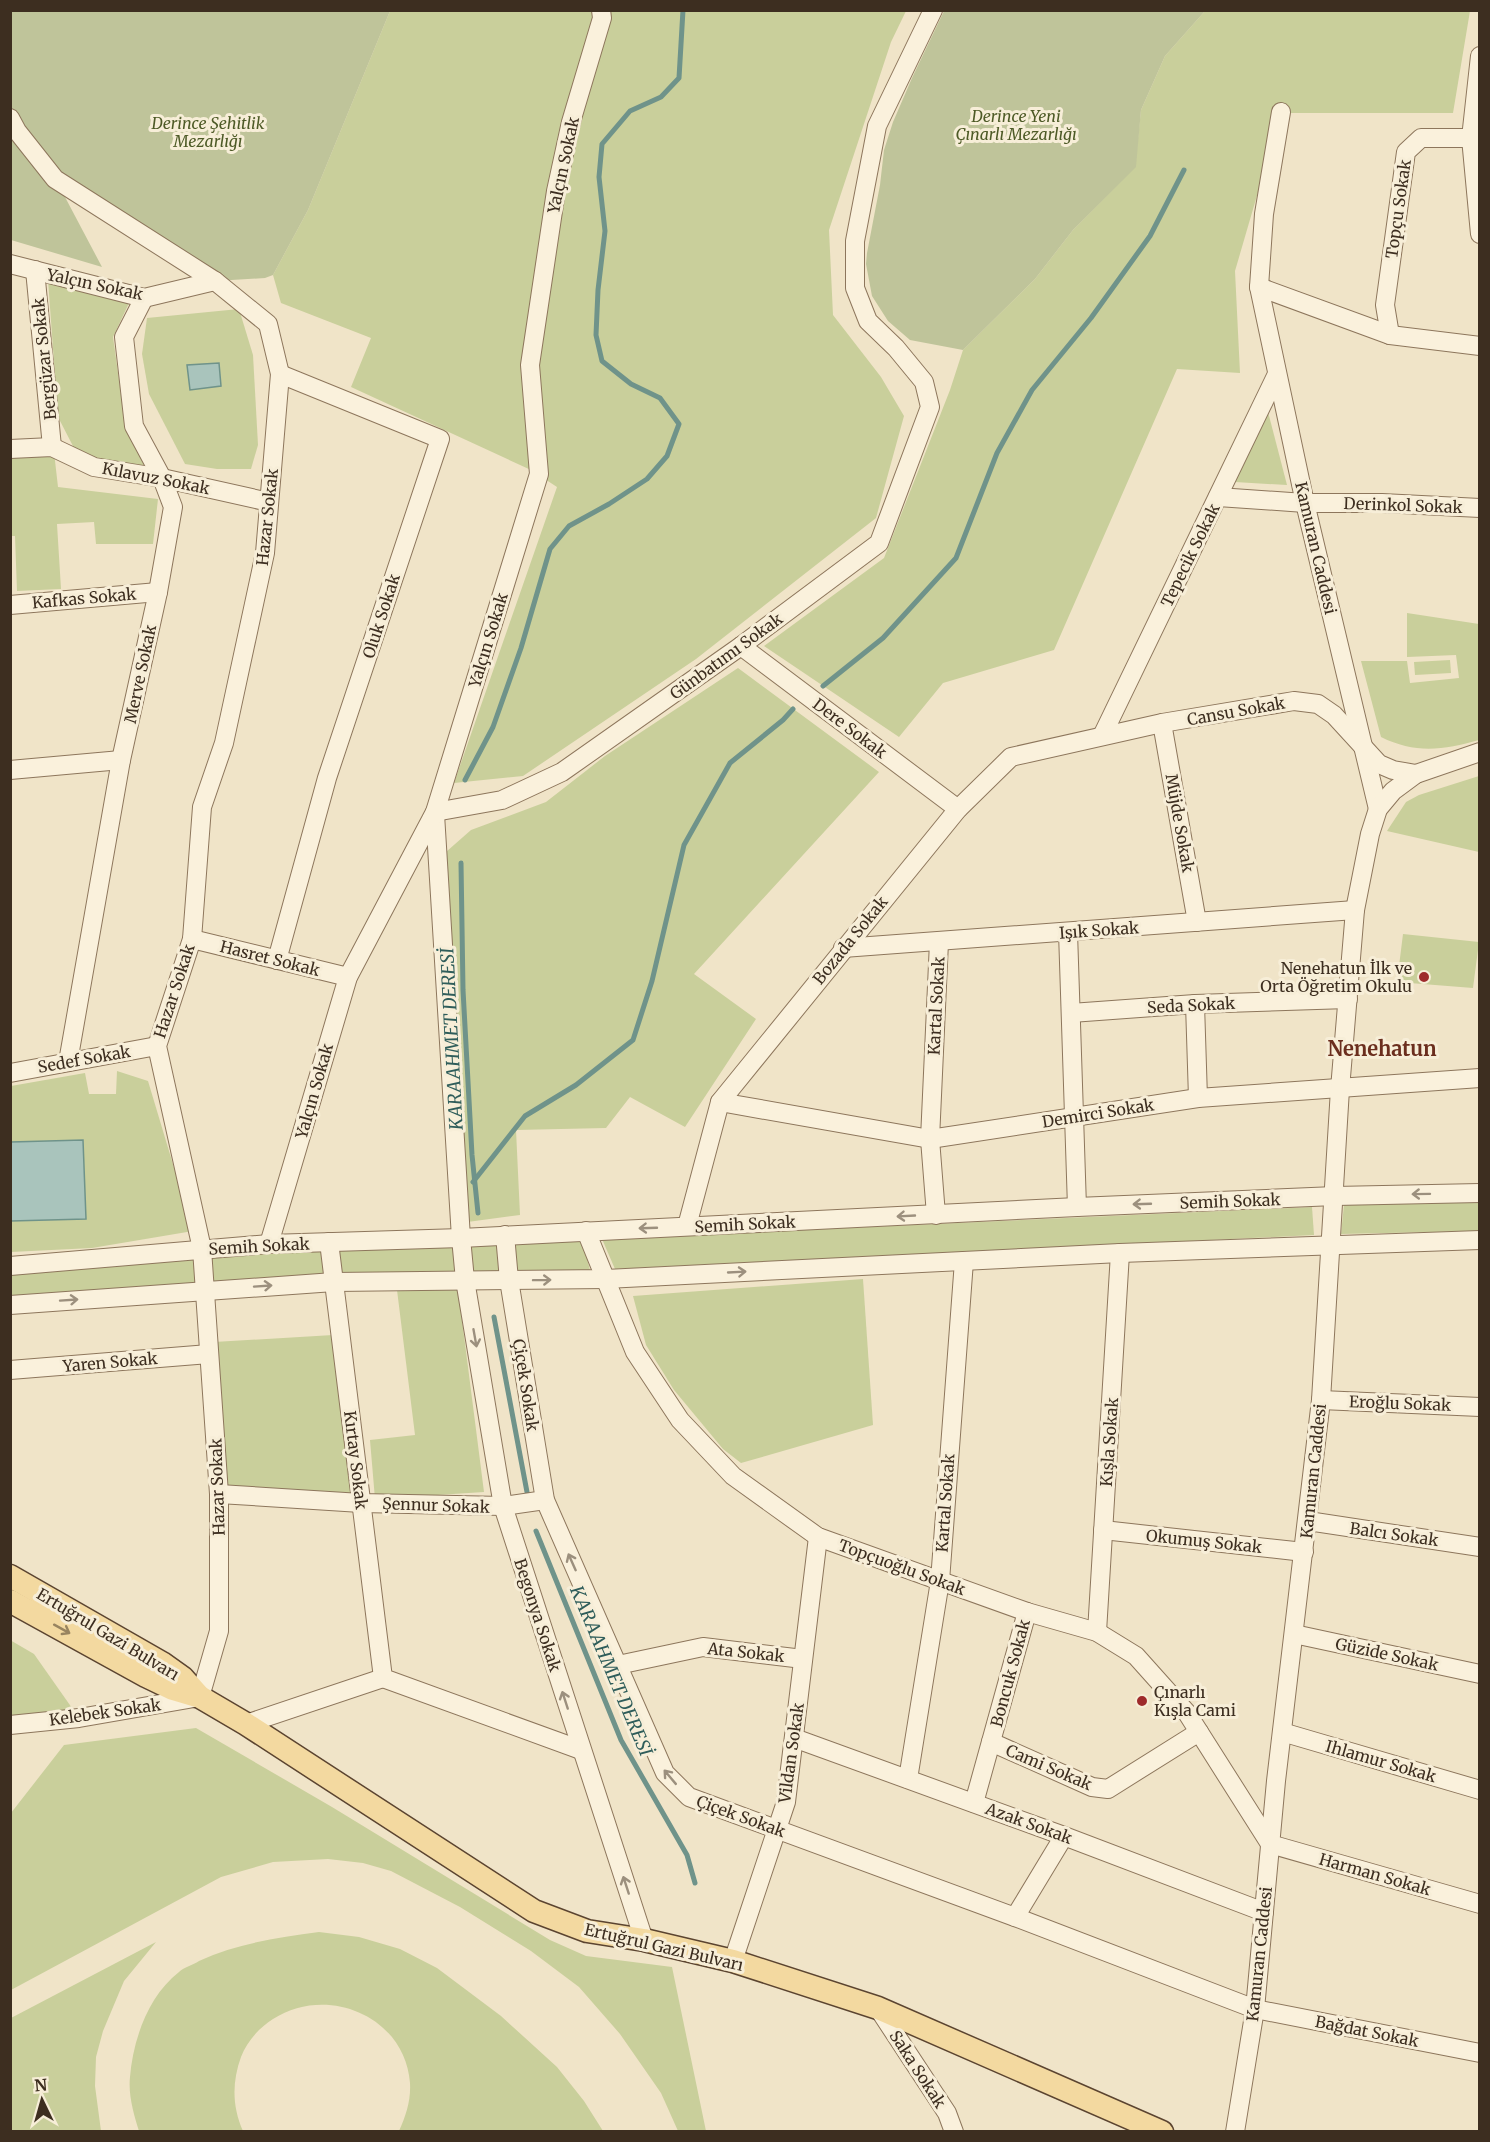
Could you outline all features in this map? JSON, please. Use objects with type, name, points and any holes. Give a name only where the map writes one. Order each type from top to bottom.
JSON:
[{"type":"main road","name":"Ertuğrul Gazi Bulvarı","points":[[10,1576],[162,1662],[183,1678],[200,1697]]},
{"type":"main road","name":"Ertuğrul Gazi Bulvarı","points":[[10,1601],[146,1676],[173,1689],[200,1697],[246,1724],[534,1911],[587,1930],[644,1940],[733,1962],[878,2008],[1162,2132]]},
{"type":"street","name":"Yalçın Sokak","points":[[269,1244],[348,977],[435,812],[539,474],[530,365],[556,191],[571,123],[602,18],[601,10]]},
{"type":"street","name":"Günbatımı Sokak","points":[[435,812],[502,800],[562,772],[741,646],[879,543],[930,407],[924,382],[896,348],[868,321],[855,288],[855,242],[877,126],[933,10]]},
{"type":"street","points":[[1479,56],[1471,138],[1479,234]]},
{"type":"street","name":"Kamuran Caddesi","points":[[1281,112],[1264,214],[1259,287],[1305,503],[1378,809]]},
{"type":"street","points":[[10,118],[17,131],[55,179],[215,280]]},
{"type":"street","name":"Topçu Sokak","points":[[1390,335],[1386,305],[1406,152],[1421,138],[1471,138]]},
{"type":"street","name":"Yalçın Sokak","points":[[10,264],[144,298],[215,280]]},
{"type":"street","name":"Bergüzar Sokak","points":[[35,270],[52,447]]},
{"type":"street","name":"Hazar Sokak","points":[[200,1697],[219,1631],[219,1494],[202,1249],[157,1046],[192,939],[202,807],[224,743],[265,553],[280,374],[268,324],[215,280]]},
{"type":"street","points":[[1259,287],[1390,335],[1479,346]]},
{"type":"street","name":"Merve Sokak","points":[[68,1062],[121,760],[158,592],[173,507],[162,478],[134,426],[124,337],[144,298]]},
{"type":"street","name":"Oluk Sokak","points":[[277,960],[327,778],[440,439],[280,374]]},
{"type":"street","name":"Tepecik Sokak","points":[[1102,736],[1277,374]]},
{"type":"street","name":"Kılavuz Sokak","points":[[10,449],[52,447],[94,467],[162,478],[269,502]]},
{"type":"street","name":"Derinkol Sokak","points":[[1218,497],[1305,503],[1382,503],[1479,508]]},
{"type":"street","name":"Kafkas Sokak","points":[[10,605],[158,592]]},
{"type":"street","name":"Dere Sokak","points":[[741,646],[958,809]]},
{"type":"street","name":"Cansu Sokak","points":[[1102,736],[1162,723],[1294,701],[1318,704],[1334,715],[1379,764],[1393,770],[1416,774]]},
{"type":"street","name":"Müjde Sokak","points":[[1162,723],[1197,922]]},
{"type":"street","name":"Bozada Sokak","points":[[687,1226],[720,1102],[958,809],[1011,757],[1102,736]]},
{"type":"street","name":"Kamuran Caddesi","points":[[1235,2132],[1255,2008],[1282,1732],[1321,1400],[1340,1089],[1355,910],[1370,834],[1378,809],[1393,791],[1416,774],[1479,752]]},
{"type":"street","points":[[10,770],[121,760]]},
{"type":"street","points":[[435,812],[461,1238]]},
{"type":"street","name":"Işık Sokak","points":[[843,948],[1355,910]]},
{"type":"street","points":[[1068,932],[1077,1207]]},
{"type":"street","name":"Hasret Sokak","points":[[192,939],[348,977]]},
{"type":"street","name":"Kartal Sokak","points":[[936,1215],[930,1139],[939,942]]},
{"type":"street","name":"Seda Sokak","points":[[1071,1013],[1195,1004],[1348,999]]},
{"type":"street","points":[[1195,1004],[1198,1098]]},
{"type":"street","name":"Sedef Sokak","points":[[10,1072],[157,1046]]},
{"type":"street","name":"Demirci Sokak","points":[[720,1102],[930,1139],[1198,1098],[1479,1078]]},
{"type":"street","name":"Semih Sokak","points":[[10,1266],[269,1244],[461,1238],[505,1234],[1335,1196],[1479,1193]]},
{"type":"street","name":"Topçuoğlu Sokak","points":[[586,1231],[635,1352],[680,1420],[733,1476],[818,1537],[1027,1611],[1097,1632],[1136,1656],[1187,1713],[1270,1844]]},
{"type":"street","name":"Çiçek Sokak","points":[[505,1234],[509,1280],[545,1500],[665,1773],[688,1797],[1255,2008]]},
{"type":"street","points":[[10,1305],[334,1282],[486,1280],[493,1279],[504,1271],[508,1258],[507,1252],[501,1241],[483,1236],[468,1244],[463,1256],[469,1273],[480,1280],[486,1280],[509,1280],[606,1279],[1120,1253],[1479,1240]]},
{"type":"street","name":"Begonya Sokak","points":[[461,1238],[465,1280],[503,1506],[644,1940]]},
{"type":"street","name":"Kırtay Sokak","points":[[329,1242],[383,1678]]},
{"type":"street","name":"Kışla Sokak","points":[[1097,1632],[1120,1253]]},
{"type":"street","name":"Kartal Sokak","points":[[908,1779],[940,1581],[964,1261]]},
{"type":"street","name":"Yaren Sokak","points":[[10,1370],[209,1354]]},
{"type":"street","name":"Eroğlu Sokak","points":[[1321,1400],[1479,1407]]},
{"type":"street","name":"Şennur Sokak","points":[[219,1494],[361,1503],[503,1506],[545,1500]]},
{"type":"street","name":"Balcı Sokak","points":[[1308,1521],[1479,1547]]},
{"type":"street","name":"Okumuş Sokak","points":[[1103,1530],[1304,1552]]},
{"type":"street","name":"Vildan Sokak","points":[[733,1962],[786,1802],[818,1537]]},
{"type":"street","name":"Boncuk Sokak","points":[[974,1803],[1027,1611]]},
{"type":"street","name":"Güzide Sokak","points":[[1294,1634],[1479,1674]]},
{"type":"street","name":"Ata Sokak","points":[[618,1665],[703,1647],[803,1659]]},
{"type":"street","points":[[246,1724],[383,1678],[581,1750]]},
{"type":"street","name":"Kelebek Sokak","points":[[10,1725],[79,1718],[200,1697]]},
{"type":"street","name":"Cami Sokak","points":[[991,1742],[1092,1787],[1108,1789],[1199,1732]]},
{"type":"street","name":"Ihlamur Sokak","points":[[1282,1732],[1479,1790]]},
{"type":"street","name":"Azak Sokak","points":[[794,1738],[1064,1836],[1264,1912]]},
{"type":"street","points":[[1015,1917],[1064,1836]]},
{"type":"street","name":"Harman Sokak","points":[[1270,1844],[1479,1904]]},
{"type":"street","name":"Saka Sokak","points":[[878,2008],[947,2113],[954,2132]]},
{"type":"street","name":"Bağdat Sokak","points":[[1255,2008],[1479,2053]]},
{"type":"green space","name":"Derince Şehitlik Mezarlığı","points":[[10,11],[390,11],[308,210],[273,275],[265,278],[215,281],[56,180],[102,267],[11,240]]},
{"type":"green space","points":[[390,11],[906,11],[891,42],[829,230],[833,315],[881,377],[904,416],[876,518],[696,659],[523,776],[454,783],[557,487],[531,470],[351,387],[371,338],[281,303],[273,275],[308,210]]},
{"type":"green space","name":"Derince Yeni Çınarlı Mezarlığı","points":[[944,11],[1205,11],[1165,56],[1141,110],[1136,167],[1073,230],[1035,279],[963,350],[910,340],[888,321],[872,296],[866,264],[884,150],[893,122]]},
{"type":"green space","points":[[1205,11],[1470,11],[1453,113],[1281,113],[1235,271],[1240,373],[1177,369],[1054,650],[943,683],[899,737],[764,646],[884,558],[950,390],[963,350],[1035,279],[1073,230],[1135,167],[1141,110],[1165,56]]},
{"type":"green space","points":[[48,280],[129,303],[113,337],[126,430],[150,472],[99,463],[74,448],[58,417]]},
{"type":"green space","points":[[239,309],[253,355],[258,445],[251,469],[217,469],[185,464],[149,394],[142,354],[147,318]]},
{"type":"green space","points":[[1267,408],[1287,485],[1235,482]]},
{"type":"green space","points":[[54,452],[58,487],[158,499],[153,544],[96,544],[94,522],[57,524],[61,589],[17,591],[15,536],[11,536],[11,455]]},
{"type":"green space","points":[[1407,613],[1479,624],[1479,740],[1430,749],[1406,746],[1381,737],[1361,661],[1407,661],[1410,683],[1459,678],[1456,655],[1407,657]]},
{"type":"green space","points":[[1450,660],[1451,673],[1415,675],[1414,662]]},
{"type":"green space","points":[[738,668],[879,772],[694,974],[756,1019],[685,1127],[630,1097],[606,1128],[516,1130],[520,1215],[460,1223],[438,859],[471,830],[546,802],[605,756]]},
{"type":"green space","points":[[1479,776],[1479,852],[1387,831],[1406,802],[1419,795]]},
{"type":"green space","points":[[1403,934],[1479,942],[1473,988],[1397,982]]},
{"type":"green space","points":[[117,1071],[148,1081],[193,1231],[92,1248],[11,1252],[10,1221],[86,1219],[83,1140],[11,1142],[11,1086],[85,1073],[89,1094],[116,1094]]},
{"type":"green space","points":[[1479,1202],[1479,1231],[1341,1234],[1344,1205]]},
{"type":"green space","points":[[1312,1207],[1314,1235],[615,1269],[602,1239]]},
{"type":"green space","points":[[582,1240],[590,1270],[517,1273],[512,1243]]},
{"type":"green space","points":[[457,1244],[458,1272],[340,1276],[337,1250]]},
{"type":"green space","points":[[499,1244],[503,1268],[494,1276],[469,1271],[470,1245]]},
{"type":"green space","points":[[322,1248],[326,1277],[212,1284],[209,1254]]},
{"type":"green space","points":[[196,1257],[199,1286],[11,1297],[11,1270]]},
{"type":"green space","points":[[863,1279],[873,1425],[741,1463],[723,1449],[674,1390],[646,1345],[633,1296]]},
{"type":"green space","points":[[458,1289],[484,1492],[375,1499],[370,1440],[415,1435],[397,1290]]},
{"type":"green space","points":[[333,1335],[352,1494],[222,1489],[214,1342]]},
{"type":"green space","points":[[10,1640],[34,1654],[79,1718],[11,1725]]},
{"type":"green space","points":[[196,1728],[332,1807],[550,1940],[586,1956],[672,1967],[706,2131],[678,2131],[661,2093],[620,2034],[579,1987],[531,1951],[460,1907],[391,1871],[363,1863],[328,1859],[273,1862],[221,1877],[11,1990],[11,1813],[64,1745]]},
{"type":"green space","points":[[319,1932],[359,1937],[400,1949],[437,1968],[501,2016],[557,2067],[584,2101],[603,2131],[399,2131],[408,2108],[410,2083],[405,2060],[394,2040],[379,2024],[360,2013],[339,2006],[316,2005],[294,2009],[273,2019],[250,2040],[238,2066],[234,2094],[243,2131],[139,2131],[130,2091],[132,2063],[144,2020],[168,1982],[183,1969],[199,1961],[243,1945]]},
{"type":"green space","points":[[156,1942],[124,1981],[103,2031],[96,2057],[95,2086],[101,2131],[11,2131],[11,2018]]},
{"type":"water","points":[[219,363],[221,386],[190,390],[187,365]]},
{"type":"water","points":[[83,1140],[86,1219],[11,1221],[11,1142]]},
{"type":"waterway","name":"KARAAHMET DERESİ","points":[[465,780],[493,727],[521,648],[550,549],[569,526],[609,504],[647,479],[667,456],[679,424],[660,398],[631,384],[602,361],[596,335],[598,290],[605,231],[599,177],[602,144],[630,111],[661,97],[679,78],[683,10]]},
{"type":"waterway","points":[[823,686],[883,638],[956,558],[997,453],[1032,390],[1091,318],[1150,236],[1184,170]]},
{"type":"waterway","points":[[473,1182],[525,1116],[576,1085],[633,1040],[652,981],[684,845],[730,763],[783,720],[793,709]]},
{"type":"waterway","name":"KARAAHMET DERESİ","points":[[461,863],[463,990],[472,1155],[478,1213]]},
{"type":"waterway","name":"KARAAHMET DERESİ","points":[[494,1317],[527,1492]]},
{"type":"waterway","name":"KARAAHMET DERESİ","points":[[536,1531],[621,1740],[687,1855],[695,1883]]},
{"type":"place","name":"Nenehatun İlk ve Orta Öğretim Okulu","points":[[1424,977]]},
{"type":"place","name":"Çınarlı Kışla Cami","points":[[1142,1701]]},
{"type":"district","name":"Nenehatun","points":[[1382,1049]]}]
